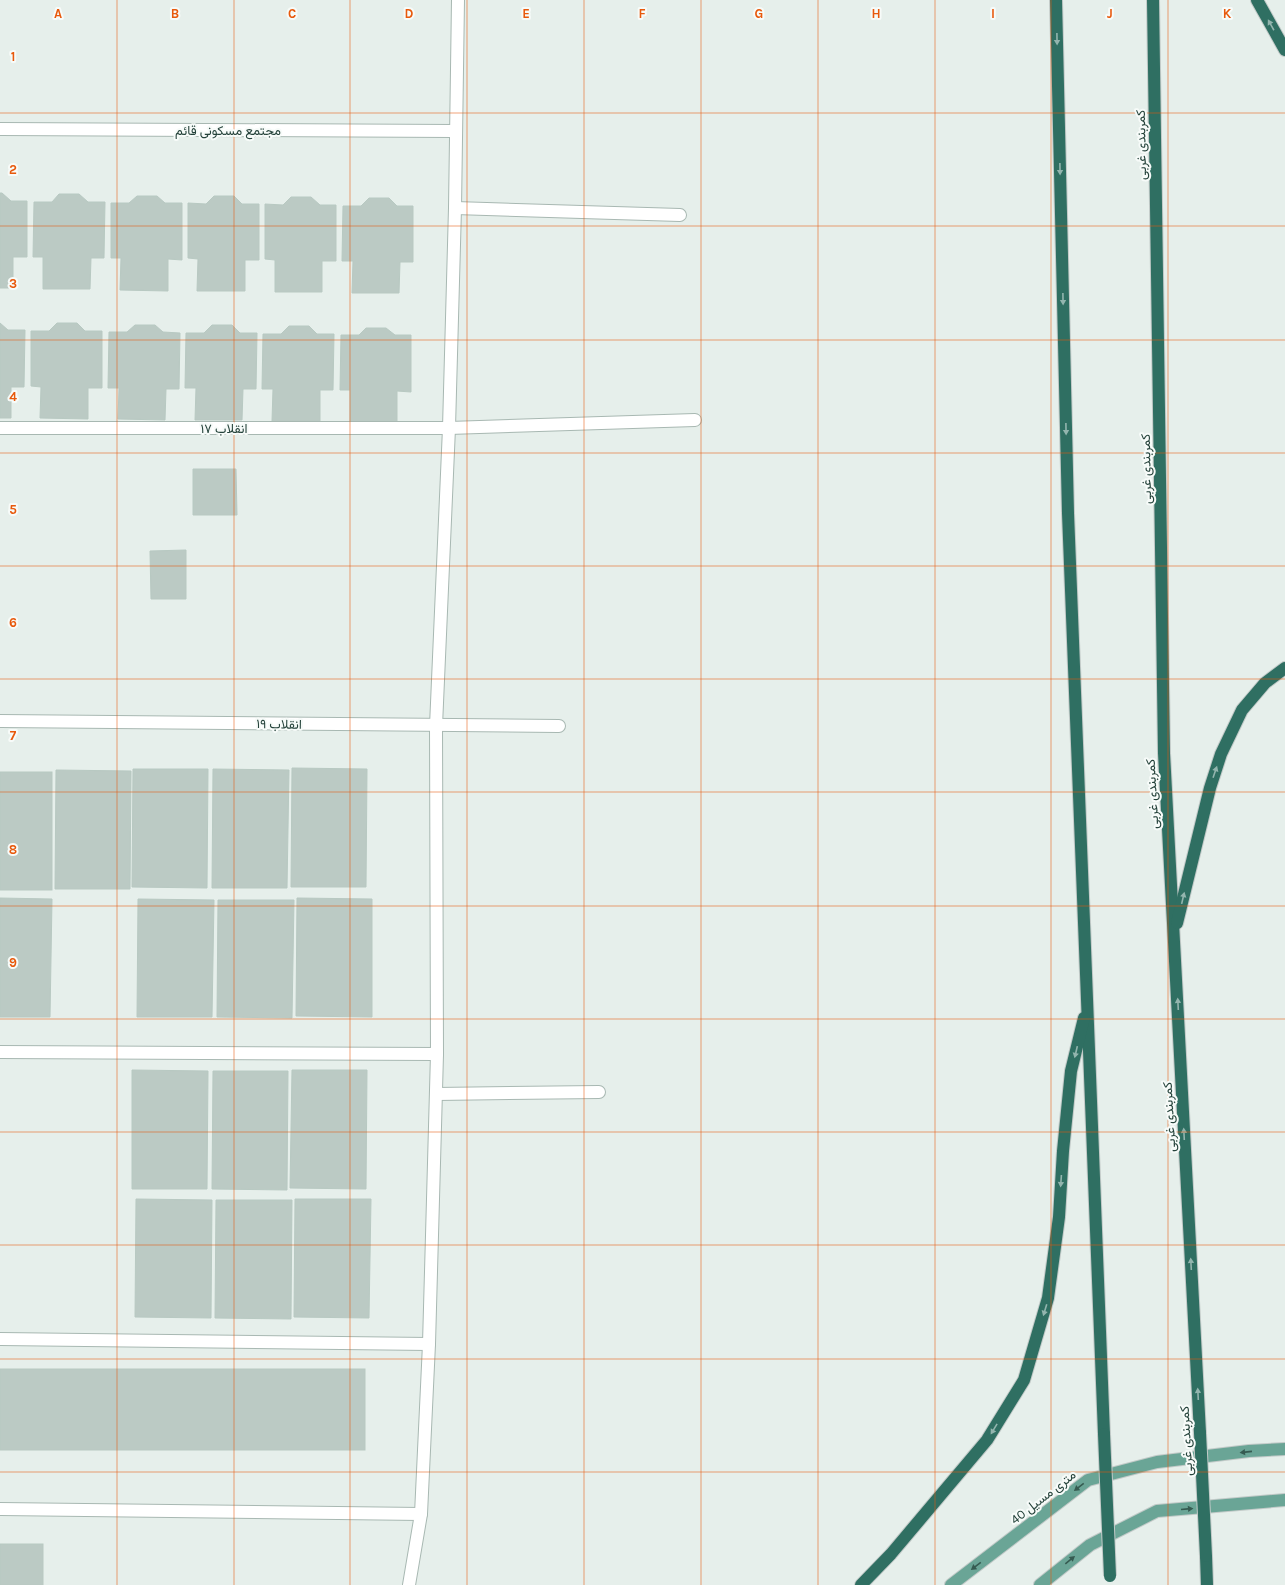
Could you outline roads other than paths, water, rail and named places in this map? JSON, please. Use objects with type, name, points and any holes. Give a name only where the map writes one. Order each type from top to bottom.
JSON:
[{"type":"highway","points":[[1056,0],[1068,513],[1110,1580]]},
{"type":"highway","name":"کمربندی غربی","points":[[1153,0],[1164,745],[1207,1585]]},
{"type":"highway","points":[[1257,0],[1285,50]]},
{"type":"highway","points":[[1174,936],[1210,788],[1221,754],[1242,710],[1265,683],[1285,668]]},
{"type":"highway","points":[[861,1585],[891,1554],[987,1440],[1024,1380],[1048,1298],[1059,1217],[1063,1151],[1071,1071],[1088,1001]]},
{"type":"main road","name":"40 متری مسیل","points":[[951,1585],[1088,1480],[1157,1462],[1248,1451],[1285,1449]]},
{"type":"main road","points":[[1040,1585],[1090,1544],[1157,1511],[1285,1500]]},
{"type":"street","points":[[409,1585],[421,1514],[429,1344],[437,1054],[436,726],[449,428],[458,0]]},
{"type":"street","name":"مجتمع مسکونی قائم","points":[[0,129],[455,131]]},
{"type":"street","points":[[454,208],[680,215]]},
{"type":"street","name":"انقلاب ۱۷","points":[[0,428],[449,428],[695,420]]},
{"type":"street","name":"انقلاب ۱۹","points":[[0,721],[558,726]]},
{"type":"street","points":[[0,1052],[437,1054]]},
{"type":"street","points":[[436,1094],[599,1092]]},
{"type":"street","points":[[0,1339],[429,1344]]},
{"type":"street","points":[[0,1509],[421,1514]]}]
